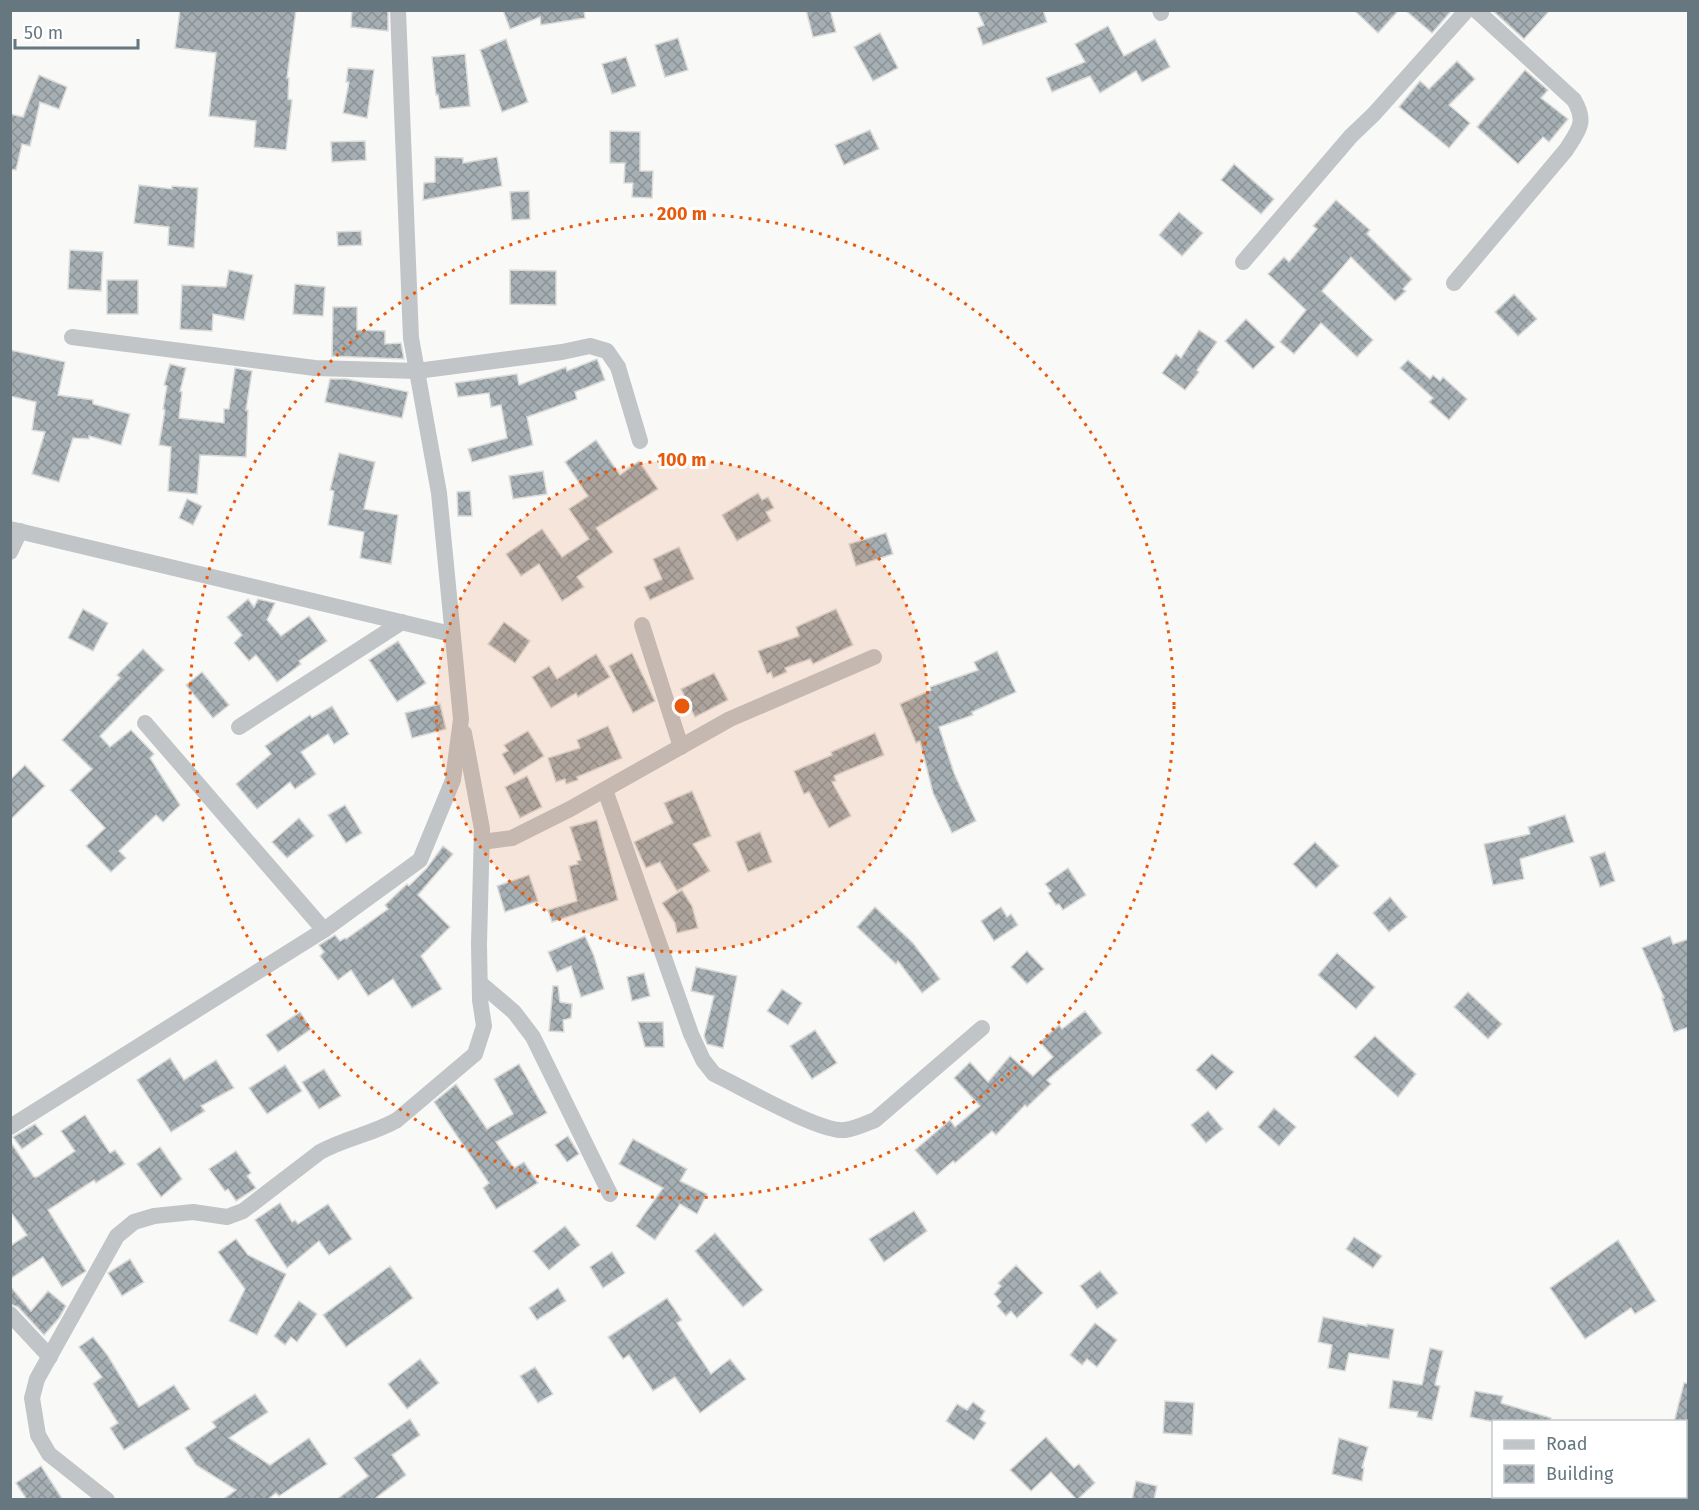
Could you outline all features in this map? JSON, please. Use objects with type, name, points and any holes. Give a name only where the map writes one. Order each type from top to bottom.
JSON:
[{"type":"street","points":[[107,1500],[49,1454],[38,1435],[32,1398],[37,1379],[117,1236],[134,1222],[154,1216],[193,1212],[227,1217],[243,1211],[320,1152],[332,1145],[398,1120],[475,1054],[484,1026],[479,944],[482,829],[461,719],[439,493],[411,338],[398,10]]},
{"type":"street","points":[[1243,262],[1351,136],[1374,114],[1467,10]]},
{"type":"street","points":[[1454,283],[1566,150],[1578,132],[1582,120],[1581,112],[1574,100],[1476,10]]},
{"type":"street","points":[[72,337],[315,368],[417,372],[590,346],[607,351],[618,368],[640,441]]},
{"type":"street","points":[[10,552],[15,530],[452,634]]},
{"type":"street","points":[[239,727],[402,622]]},
{"type":"street","points":[[642,625],[681,747]]},
{"type":"street","points":[[482,842],[512,838],[605,790],[730,719],[874,657]]},
{"type":"street","points":[[10,1127],[324,930],[420,860],[453,780],[461,719]]},
{"type":"street","points":[[145,723],[324,930]]},
{"type":"street","points":[[605,790],[691,1034],[703,1060],[714,1074],[818,1125],[843,1131],[875,1120],[982,1028]]},
{"type":"street","points":[[480,983],[514,1012],[533,1037],[610,1194]]},
{"type":"street","points":[[10,1314],[50,1357]]},
{"type":"building","points":[[180,10],[296,10],[287,78],[289,78],[288,99],[292,100],[286,150],[254,147],[256,121],[209,116],[216,53],[175,48]]},
{"type":"building","points":[[352,10],[388,10],[388,31],[351,27]]},
{"type":"building","points":[[503,10],[584,10],[585,18],[541,25],[540,17],[510,29]]},
{"type":"building","points":[[806,10],[830,10],[836,32],[813,37]]},
{"type":"building","points":[[977,10],[1043,10],[1047,22],[983,45],[977,28],[984,25]]},
{"type":"building","points":[[1354,10],[1399,10],[1378,33]]},
{"type":"building","points":[[1405,10],[1452,10],[1432,33]]},
{"type":"building","points":[[1492,10],[1550,10],[1524,39]]},
{"type":"building","points":[[1108,26],[1124,56],[1155,39],[1170,67],[1142,82],[1136,71],[1100,93],[1090,76],[1052,92],[1046,78],[1085,62],[1075,44]]},
{"type":"building","points":[[880,33],[898,68],[873,81],[854,47]]},
{"type":"building","points":[[678,38],[688,70],[665,77],[655,45]]},
{"type":"building","points":[[506,39],[528,102],[502,112],[480,50]]},
{"type":"building","points":[[465,54],[470,106],[440,109],[438,95],[436,95],[432,57]]},
{"type":"building","points":[[626,57],[636,86],[612,94],[602,64]]},
{"type":"building","points":[[1457,61],[1475,79],[1449,105],[1470,123],[1449,148],[1399,107],[1420,81],[1429,89]]},
{"type":"building","points":[[348,68],[374,70],[367,118],[343,113],[349,82],[346,82]]},
{"type":"building","points":[[1525,70],[1548,90],[1541,98],[1568,119],[1549,142],[1543,137],[1518,164],[1477,127]]},
{"type":"building","points":[[39,75],[67,87],[59,109],[40,102],[30,146],[22,144],[16,170],[10,169],[10,114],[23,117]]},
{"type":"building","points":[[870,130],[879,149],[844,165],[835,145]]},
{"type":"building","points":[[610,131],[640,132],[640,171],[653,171],[652,198],[632,197],[633,183],[624,183],[625,163],[610,163]]},
{"type":"building","points":[[365,141],[366,160],[332,162],[331,142]]},
{"type":"building","points":[[435,157],[463,158],[463,163],[497,157],[502,186],[423,200],[424,183],[435,182]]},
{"type":"building","points":[[1234,164],[1274,199],[1261,214],[1221,180]]},
{"type":"building","points":[[139,185],[172,189],[172,186],[198,188],[194,248],[168,245],[169,227],[134,223]]},
{"type":"building","points":[[529,191],[530,219],[512,220],[510,192]]},
{"type":"building","points":[[1336,200],[1370,230],[1367,234],[1412,279],[1403,289],[1406,291],[1395,301],[1351,257],[1322,291],[1373,340],[1357,357],[1321,323],[1294,354],[1280,342],[1306,310],[1268,274],[1284,257],[1289,262],[1317,229],[1313,226]]},
{"type":"building","points":[[1179,212],[1203,233],[1182,256],[1159,235]]},
{"type":"building","points":[[361,231],[362,245],[338,246],[337,232]]},
{"type":"building","points":[[70,250],[103,252],[101,291],[68,289]]},
{"type":"building","points":[[229,270],[253,275],[244,320],[213,314],[212,331],[180,329],[182,285],[226,287]]},
{"type":"building","points":[[510,270],[556,271],[556,305],[510,304]]},
{"type":"building","points":[[107,280],[138,280],[138,314],[107,314]]},
{"type":"building","points":[[295,284],[325,287],[323,316],[293,314]]},
{"type":"building","points":[[1514,294],[1537,319],[1518,336],[1495,312]]},
{"type":"building","points":[[333,307],[357,307],[357,330],[385,331],[385,344],[401,343],[404,359],[332,356]]},
{"type":"building","points":[[1246,319],[1275,347],[1253,369],[1225,341]]},
{"type":"building","points":[[1199,330],[1217,342],[1185,390],[1162,373],[1176,354],[1181,358]]},
{"type":"building","points":[[10,350],[65,362],[58,395],[93,400],[93,404],[130,414],[121,445],[89,436],[89,439],[73,438],[59,482],[32,474],[45,432],[32,430],[36,402],[10,396]]},
{"type":"building","points":[[597,359],[605,380],[575,392],[577,399],[527,417],[533,445],[472,462],[468,449],[507,438],[501,405],[491,407],[489,393],[458,397],[455,383],[517,374],[519,385],[566,367],[567,371]]},
{"type":"building","points":[[1408,360],[1430,379],[1433,375],[1440,381],[1443,377],[1467,399],[1449,420],[1429,402],[1433,398],[1400,368]]},
{"type":"building","points":[[170,364],[186,368],[180,391],[182,392],[179,418],[224,423],[224,409],[229,409],[235,368],[252,371],[246,410],[248,410],[246,457],[200,455],[197,494],[168,491],[171,447],[159,445],[167,386],[164,385]]},
{"type":"building","points":[[330,379],[347,379],[408,392],[402,418],[325,402]]},
{"type":"building","points":[[596,440],[620,475],[639,461],[658,489],[596,528],[613,552],[577,577],[584,587],[562,601],[539,564],[521,576],[506,554],[542,529],[562,557],[589,539],[569,509],[588,496],[565,462]]},
{"type":"building","points":[[339,453],[375,462],[364,509],[398,515],[391,564],[360,558],[364,532],[328,525],[334,491],[330,490]]},
{"type":"building","points":[[543,471],[547,494],[513,499],[509,476]]},
{"type":"building","points":[[470,491],[472,516],[458,516],[457,492]]},
{"type":"building","points":[[758,493],[762,500],[768,497],[774,508],[766,512],[771,521],[737,541],[722,515]]},
{"type":"building","points":[[187,499],[202,506],[193,525],[179,518]]},
{"type":"building","points":[[886,533],[893,554],[856,566],[849,544]]},
{"type":"building","points":[[679,547],[694,579],[650,600],[644,587],[662,579],[653,559]]},
{"type":"building","points":[[248,599],[254,607],[258,599],[275,603],[267,620],[281,636],[309,616],[327,641],[299,661],[301,664],[277,682],[256,655],[249,661],[234,643],[242,635],[227,617]]},
{"type":"building","points":[[83,609],[108,623],[93,651],[68,638]]},
{"type":"building","points":[[836,609],[853,645],[813,664],[810,659],[785,668],[787,672],[773,678],[771,672],[767,674],[758,651],[799,636],[796,627]]},
{"type":"building","points":[[504,622],[530,641],[515,663],[488,644]]},
{"type":"building","points":[[398,641],[426,683],[397,702],[369,660]]},
{"type":"building","points":[[143,649],[164,670],[100,736],[110,747],[131,730],[154,754],[150,758],[180,805],[163,822],[156,815],[119,851],[126,858],[111,872],[86,846],[105,828],[70,790],[92,769],[62,740],[120,678],[117,675]]},
{"type":"building","points":[[997,651],[1016,692],[972,712],[973,715],[939,727],[954,773],[976,821],[952,833],[933,793],[920,741],[916,743],[900,704],[931,690],[930,687],[978,670],[974,662]]},
{"type":"building","points":[[632,653],[655,701],[633,713],[609,666]]},
{"type":"building","points":[[596,654],[610,677],[578,697],[576,693],[551,708],[532,677],[549,666],[557,679]]},
{"type":"building","points":[[202,672],[229,705],[213,718],[186,685]]},
{"type":"building","points":[[714,673],[728,700],[695,717],[681,689]]},
{"type":"building","points":[[440,704],[446,729],[412,738],[405,713]]},
{"type":"building","points":[[332,706],[349,734],[334,744],[328,734],[301,752],[316,774],[295,789],[290,782],[257,809],[236,784],[271,754],[265,746],[310,715],[312,718]]},
{"type":"building","points":[[608,726],[622,758],[577,777],[578,780],[566,784],[565,779],[556,782],[548,758],[580,748],[577,740]]},
{"type":"building","points":[[528,731],[544,756],[514,775],[502,754],[508,751],[504,745]]},
{"type":"building","points":[[875,733],[884,755],[834,776],[836,781],[832,782],[851,816],[829,828],[809,792],[804,794],[794,771]]},
{"type":"building","points":[[25,765],[45,786],[10,820],[10,780]]},
{"type":"building","points":[[527,776],[542,807],[520,818],[505,787]]},
{"type":"building","points":[[692,791],[711,836],[693,844],[710,871],[677,891],[660,862],[646,868],[634,842],[673,823],[664,803]]},
{"type":"building","points":[[345,805],[362,833],[346,843],[328,815]]},
{"type":"building","points":[[1565,815],[1574,842],[1520,859],[1524,879],[1493,885],[1484,844],[1530,834],[1528,827]]},
{"type":"building","points":[[299,818],[314,836],[287,858],[272,842]]},
{"type":"building","points":[[597,820],[618,900],[552,922],[548,910],[577,901],[569,866],[578,864],[577,861],[581,860],[570,827]]},
{"type":"building","points":[[760,832],[772,862],[748,872],[736,842]]},
{"type":"building","points":[[1315,842],[1339,866],[1316,888],[1293,864]]},
{"type":"building","points":[[443,846],[453,854],[418,895],[450,927],[421,956],[442,989],[412,1008],[393,979],[368,996],[351,970],[338,980],[320,956],[324,952],[319,945],[335,935],[340,941],[346,939],[388,909],[385,905],[427,868]]},
{"type":"building","points":[[1605,852],[1615,881],[1600,887],[1590,857]]},
{"type":"building","points":[[1068,868],[1086,895],[1063,910],[1059,904],[1056,905],[1048,893],[1051,891],[1045,884]]},
{"type":"building","points":[[529,875],[538,901],[505,912],[497,886]]},
{"type":"building","points":[[682,890],[692,906],[698,928],[677,933],[675,923],[662,903]]},
{"type":"building","points":[[1390,897],[1407,917],[1389,932],[1373,913]]},
{"type":"building","points":[[875,907],[913,943],[940,979],[922,993],[898,961],[896,964],[857,927]]},
{"type":"building","points":[[1001,907],[1007,917],[1011,914],[1018,925],[994,941],[981,921]]},
{"type":"building","points":[[585,936],[604,989],[581,997],[571,966],[557,972],[548,952]]},
{"type":"building","points":[[1670,936],[1673,944],[1689,939],[1689,1027],[1674,1032],[1662,998],[1664,998],[1642,948]]},
{"type":"building","points":[[1027,951],[1044,969],[1027,984],[1011,967]]},
{"type":"building","points":[[1337,953],[1375,987],[1356,1009],[1318,975]]},
{"type":"building","points":[[696,967],[737,976],[723,1048],[707,1044],[704,1036],[714,996],[691,991]]},
{"type":"building","points":[[644,973],[650,996],[632,1001],[627,977]]},
{"type":"building","points":[[553,986],[558,986],[560,1002],[572,1004],[571,1018],[563,1020],[564,1032],[549,1031]]},
{"type":"building","points":[[782,989],[802,1003],[788,1025],[767,1011]]},
{"type":"building","points":[[1468,992],[1502,1024],[1488,1039],[1454,1007]]},
{"type":"building","points":[[1085,1011],[1102,1033],[1047,1080],[1051,1084],[1027,1107],[1025,1105],[996,1135],[992,1131],[955,1163],[953,1161],[937,1175],[915,1150],[950,1120],[955,1127],[980,1106],[954,1078],[970,1062],[988,1082],[1010,1056],[1033,1076],[1053,1057],[1040,1042],[1059,1025],[1062,1029]]},
{"type":"building","points":[[300,1012],[311,1029],[278,1052],[266,1035]]},
{"type":"building","points":[[638,1022],[663,1022],[664,1047],[645,1047]]},
{"type":"building","points":[[815,1030],[837,1063],[812,1079],[790,1046]]},
{"type":"building","points":[[1375,1036],[1416,1074],[1398,1097],[1354,1057]]},
{"type":"building","points":[[1212,1054],[1234,1072],[1216,1090],[1196,1070]]},
{"type":"building","points":[[170,1058],[184,1080],[216,1060],[234,1088],[201,1106],[205,1111],[171,1132],[137,1080]]},
{"type":"building","points":[[519,1064],[547,1113],[496,1142],[514,1168],[524,1162],[538,1183],[496,1209],[483,1188],[489,1183],[434,1102],[456,1084],[487,1129],[513,1114],[494,1079]]},
{"type":"building","points":[[285,1065],[302,1091],[267,1114],[249,1088]]},
{"type":"building","points":[[324,1069],[341,1096],[319,1109],[302,1082]]},
{"type":"building","points":[[1274,1108],[1296,1127],[1279,1146],[1258,1127]]},
{"type":"building","points":[[1208,1111],[1223,1129],[1206,1143],[1191,1125]]},
{"type":"building","points":[[85,1115],[110,1153],[115,1150],[125,1164],[96,1183],[94,1180],[48,1210],[86,1271],[62,1287],[43,1257],[10,1279],[10,1246],[27,1235],[10,1211],[10,1141],[34,1177],[37,1177],[75,1151],[61,1131]]},
{"type":"building","points":[[35,1124],[43,1134],[22,1149],[13,1137]]},
{"type":"building","points":[[568,1136],[579,1154],[567,1162],[555,1145]]},
{"type":"building","points":[[633,1139],[687,1169],[680,1181],[707,1194],[697,1214],[680,1204],[655,1240],[636,1226],[663,1188],[619,1164]]},
{"type":"building","points":[[160,1147],[182,1179],[161,1197],[137,1164]]},
{"type":"building","points":[[236,1151],[251,1173],[247,1176],[256,1188],[236,1201],[228,1189],[225,1191],[209,1169]]},
{"type":"building","points":[[280,1203],[292,1222],[295,1220],[298,1224],[328,1204],[352,1239],[329,1255],[319,1241],[287,1268],[255,1220]]},
{"type":"building","points":[[914,1211],[927,1231],[884,1262],[869,1239]]},
{"type":"building","points":[[565,1226],[580,1245],[549,1270],[533,1251]]},
{"type":"building","points":[[715,1233],[763,1290],[743,1307],[695,1251]]},
{"type":"building","points":[[1354,1237],[1382,1256],[1373,1268],[1346,1249]]},
{"type":"building","points":[[236,1239],[248,1255],[286,1274],[257,1335],[229,1321],[245,1289],[218,1252]]},
{"type":"building","points":[[1618,1240],[1656,1301],[1635,1314],[1631,1308],[1585,1339],[1550,1288]]},
{"type":"building","points":[[612,1252],[625,1273],[603,1288],[590,1267]]},
{"type":"building","points":[[130,1259],[144,1282],[122,1296],[108,1273]]},
{"type":"building","points":[[1016,1265],[1043,1293],[1017,1318],[1011,1311],[1006,1316],[997,1306],[1001,1302],[994,1294],[1001,1286],[998,1283]]},
{"type":"building","points":[[390,1266],[413,1298],[346,1347],[323,1315]]},
{"type":"building","points":[[1100,1271],[1118,1293],[1097,1309],[1080,1286]]},
{"type":"building","points":[[10,1286],[31,1311],[48,1291],[66,1306],[44,1335],[18,1307],[10,1304]]},
{"type":"building","points":[[558,1288],[566,1301],[537,1320],[529,1308]]},
{"type":"building","points":[[667,1298],[682,1320],[677,1323],[711,1374],[730,1359],[746,1379],[700,1413],[675,1377],[653,1391],[629,1355],[623,1359],[608,1337]]},
{"type":"building","points":[[299,1301],[317,1314],[297,1342],[291,1337],[285,1345],[274,1336]]},
{"type":"building","points":[[1323,1317],[1394,1329],[1389,1359],[1349,1353],[1345,1371],[1328,1368],[1332,1345],[1318,1342]]},
{"type":"building","points":[[1095,1323],[1117,1340],[1097,1367],[1087,1359],[1082,1365],[1070,1355]]},
{"type":"building","points":[[93,1337],[108,1356],[139,1407],[174,1385],[190,1409],[124,1450],[110,1428],[118,1423],[93,1384],[102,1377],[79,1347]]},
{"type":"building","points":[[1430,1348],[1443,1351],[1435,1385],[1440,1386],[1432,1420],[1417,1417],[1418,1412],[1389,1408],[1393,1380],[1422,1385]]},
{"type":"building","points":[[420,1359],[439,1383],[407,1409],[388,1384]]},
{"type":"building","points":[[535,1367],[553,1394],[538,1403],[520,1376]]},
{"type":"building","points":[[1684,1383],[1689,1383],[1689,1422],[1675,1420]]},
{"type":"building","points":[[1475,1391],[1503,1396],[1501,1403],[1551,1418],[1550,1420],[1492,1422],[1470,1417]]},
{"type":"building","points":[[255,1394],[268,1412],[229,1438],[270,1465],[309,1438],[327,1464],[279,1496],[276,1493],[267,1500],[222,1500],[236,1490],[196,1465],[185,1448],[216,1427],[212,1422]]},
{"type":"building","points":[[1165,1401],[1194,1403],[1192,1435],[1163,1433]]},
{"type":"building","points":[[973,1402],[985,1411],[980,1419],[986,1423],[974,1440],[946,1421],[957,1404],[967,1410]]},
{"type":"building","points":[[410,1419],[420,1435],[392,1455],[406,1475],[373,1500],[336,1500],[368,1476],[354,1458]]},
{"type":"building","points":[[1046,1437],[1074,1468],[1079,1464],[1095,1483],[1077,1500],[1051,1472],[1031,1491],[1010,1470]]},
{"type":"building","points":[[1339,1438],[1368,1447],[1362,1468],[1364,1468],[1362,1481],[1332,1474]]},
{"type":"building","points":[[41,1466],[63,1500],[27,1500],[16,1483]]},
{"type":"building","points":[[1136,1481],[1157,1486],[1154,1500],[1132,1500]]}]
